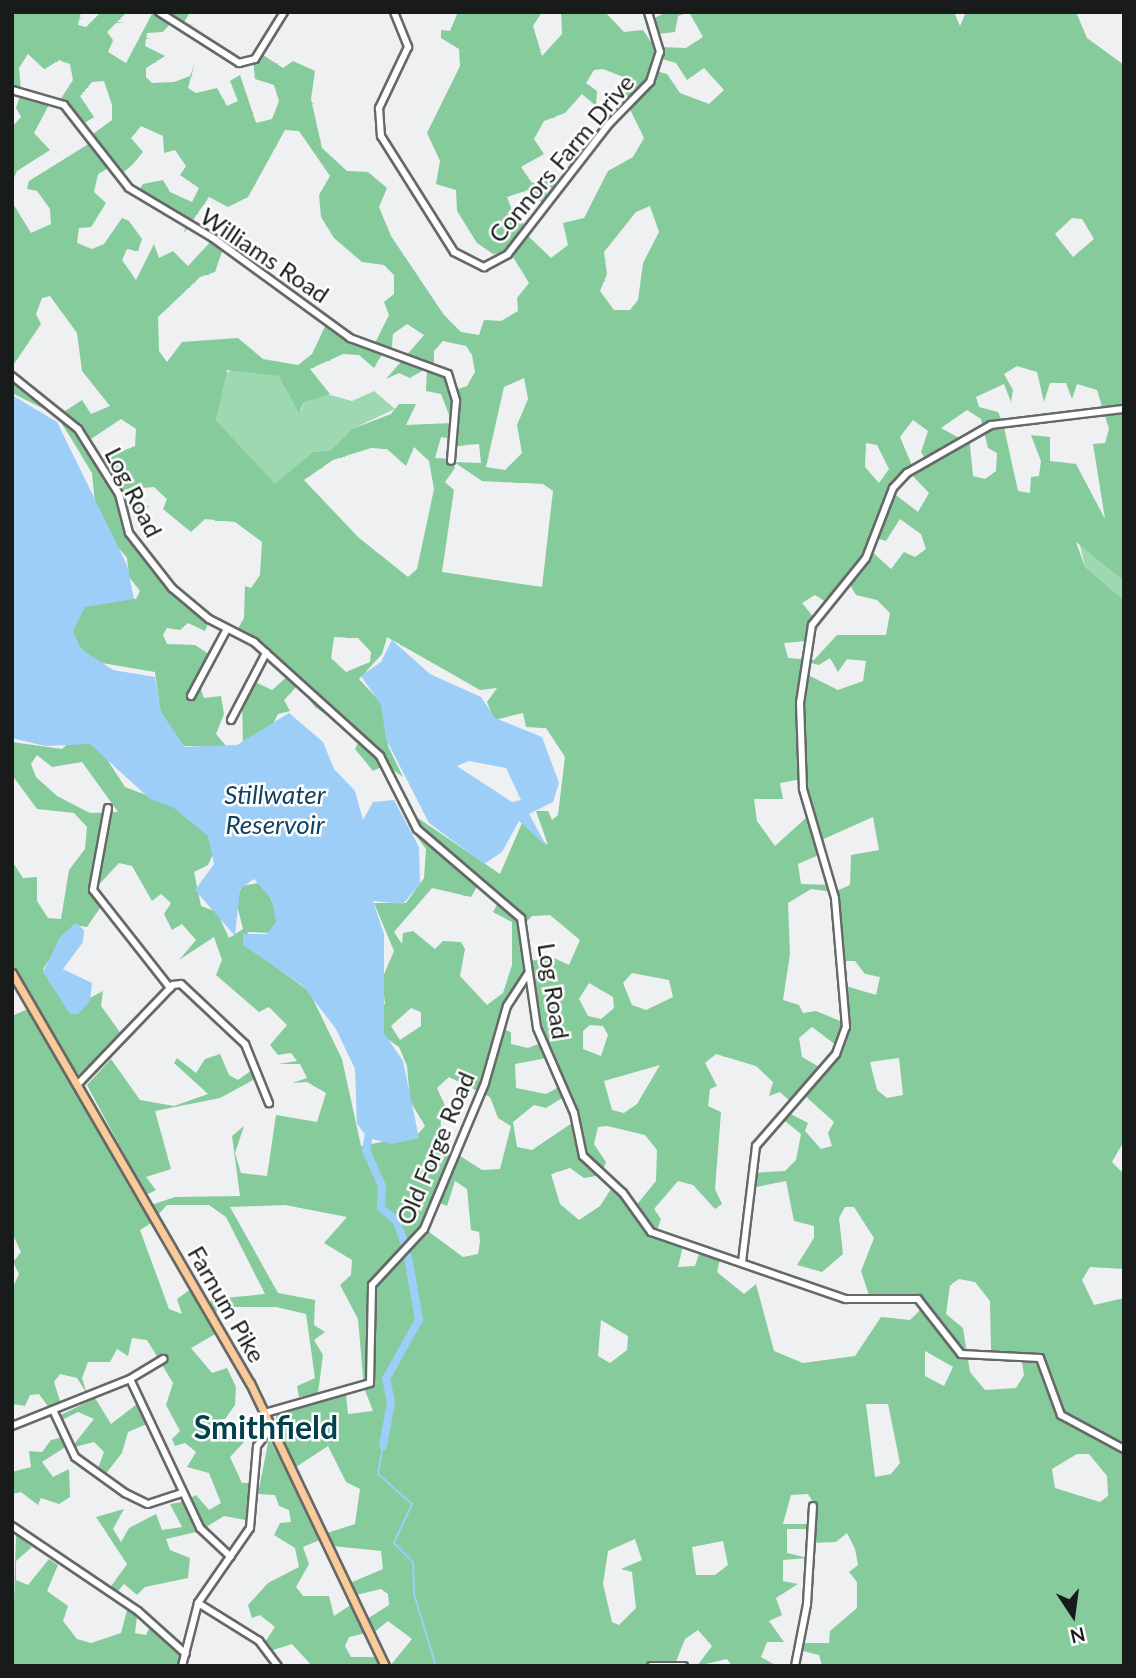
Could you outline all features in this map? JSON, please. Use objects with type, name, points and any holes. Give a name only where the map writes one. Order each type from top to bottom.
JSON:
[{"type":"main road","name":"Farnum Pike","points":[[12,973],[79,1083],[265,1413],[386,1666]]},
{"type":"street","points":[[159,12],[239,63],[256,59],[284,12]]},
{"type":"street","name":"Connors Farm Drive","points":[[394,12],[408,47],[379,108],[381,136],[454,252],[484,267],[508,254],[609,124],[650,82],[660,51],[648,12]]},
{"type":"street","name":"Williams Road","points":[[12,90],[64,105],[129,188],[213,238],[350,338],[448,374],[456,409],[451,461]]},
{"type":"street","name":"Log Road","points":[[12,376],[78,429],[119,494],[129,533],[165,581],[227,629],[266,653],[380,756],[417,829],[521,918],[542,1047],[569,1098],[583,1156],[623,1193],[651,1232],[846,1299],[918,1299],[961,1354],[1040,1358],[1061,1415],[1124,1449]]},
{"type":"street","points":[[742,1262],[756,1146],[835,1054],[846,1027],[835,898],[803,789],[800,703],[812,625],[866,558],[892,488],[907,473],[991,425],[1124,409]]},
{"type":"street","points":[[191,696],[227,629]]},
{"type":"street","points":[[231,720],[266,653]]},
{"type":"street","points":[[108,808],[93,890],[170,988]]},
{"type":"street","name":"Old Forge Road","points":[[265,1413],[370,1383],[372,1285],[424,1229],[485,1083],[507,1006],[528,974]]},
{"type":"street","points":[[79,1083],[170,988],[190,987],[245,1044],[269,1103]]},
{"type":"street","points":[[12,1426],[130,1379],[163,1359]]},
{"type":"street","points":[[130,1379],[206,1539],[231,1557]]},
{"type":"street","points":[[53,1410],[75,1457],[125,1493],[148,1504],[182,1493]]},
{"type":"street","points":[[182,1666],[198,1603],[231,1557],[254,1513],[257,1446],[272,1427]]},
{"type":"street","points":[[795,1666],[807,1604],[813,1506]]},
{"type":"street","points":[[12,1526],[145,1616],[187,1654]]},
{"type":"street","points":[[198,1603],[259,1641],[278,1666]]},
{"type":"street","points":[[652,1666],[684,1666]]},
{"type":"green space","points":[[12,12],[81,12],[78,25],[86,27],[101,12],[127,12],[107,32],[113,40],[108,52],[126,63],[153,12],[190,12],[182,26],[173,20],[163,32],[147,33],[145,46],[165,56],[146,68],[146,77],[152,83],[174,82],[190,76],[195,62],[188,88],[196,93],[217,88],[227,106],[238,101],[230,81],[240,75],[256,123],[272,119],[279,101],[274,85],[255,79],[253,58],[260,53],[283,68],[293,61],[315,71],[311,99],[322,148],[347,171],[368,172],[387,188],[379,207],[391,236],[444,315],[461,332],[479,335],[484,320],[501,321],[518,311],[517,298],[529,283],[510,252],[493,254],[477,243],[457,211],[456,190],[436,184],[440,161],[427,133],[460,66],[459,49],[441,38],[441,30],[450,31],[458,12],[542,12],[533,26],[542,56],[562,34],[561,12],[605,12],[624,32],[643,30],[651,42],[653,19],[666,12],[689,12],[954,12],[960,26],[966,12],[1076,12],[1087,38],[1124,65],[1124,581],[1076,542],[1085,567],[1124,600],[1124,1141],[1112,1162],[1124,1174],[1124,1269],[1090,1267],[1082,1280],[1094,1305],[1124,1298],[1124,1666],[822,1666],[819,1655],[799,1650],[801,1643],[829,1643],[830,1631],[857,1608],[857,1582],[849,1572],[858,1565],[855,1549],[847,1533],[836,1542],[810,1543],[808,1529],[787,1529],[787,1553],[808,1558],[783,1560],[783,1581],[798,1584],[776,1598],[782,1615],[769,1621],[784,1642],[767,1642],[761,1657],[777,1666],[732,1666],[727,1659],[697,1666],[712,1646],[698,1630],[685,1639],[675,1664],[390,1666],[412,1639],[388,1621],[373,1633],[367,1619],[389,1605],[388,1594],[381,1589],[356,1595],[350,1583],[383,1569],[381,1551],[333,1546],[327,1533],[355,1524],[360,1489],[346,1482],[328,1446],[296,1467],[275,1421],[279,1410],[346,1394],[348,1414],[373,1411],[364,1388],[358,1319],[340,1285],[351,1275],[352,1260],[324,1243],[347,1217],[285,1205],[230,1207],[278,1293],[315,1300],[314,1325],[325,1332],[314,1340],[323,1355],[318,1393],[299,1397],[297,1386],[315,1378],[306,1314],[276,1307],[222,1307],[213,1314],[207,1304],[214,1299],[265,1294],[226,1217],[209,1205],[167,1205],[157,1216],[151,1205],[175,1197],[240,1196],[232,1136],[244,1126],[235,1153],[241,1173],[267,1176],[276,1115],[317,1122],[326,1093],[307,1082],[292,1083],[307,1078],[300,1064],[278,1064],[297,1061],[291,1053],[278,1055],[270,1045],[287,1025],[269,1007],[259,1012],[216,975],[222,960],[214,937],[179,960],[196,940],[182,924],[172,930],[164,914],[171,903],[161,894],[152,901],[132,866],[119,863],[94,890],[102,905],[87,927],[73,925],[43,969],[68,1010],[88,989],[88,999],[103,991],[101,1006],[122,1035],[78,1075],[12,968],[12,861],[23,878],[37,877],[37,901],[48,918],[61,919],[69,870],[85,849],[87,827],[74,813],[37,809],[12,775],[12,742],[62,749],[72,740],[97,744],[125,787],[188,811],[217,846],[208,865],[194,872],[201,906],[217,912],[229,938],[243,929],[236,901],[242,886],[258,883],[269,894],[278,917],[272,933],[248,932],[245,945],[309,991],[342,1059],[361,1146],[417,1135],[425,1126],[410,1101],[407,1066],[399,1047],[383,1036],[378,1008],[385,1004],[382,979],[394,951],[374,903],[406,903],[424,878],[426,849],[408,825],[418,818],[500,874],[522,823],[548,845],[536,811],[548,811],[552,820],[558,815],[565,757],[546,728],[526,727],[523,713],[494,720],[487,702],[497,688],[480,690],[387,637],[382,654],[359,679],[384,706],[388,746],[403,777],[386,765],[373,771],[355,749],[360,739],[315,707],[298,685],[284,700],[290,711],[278,714],[272,726],[243,746],[242,697],[253,681],[272,690],[288,676],[236,632],[244,618],[245,586],[251,588],[260,575],[262,542],[235,522],[205,519],[191,532],[163,509],[167,499],[154,487],[119,490],[123,503],[150,506],[139,513],[124,507],[130,533],[171,587],[210,618],[205,631],[188,623],[180,630],[167,628],[163,635],[167,644],[195,645],[215,658],[200,687],[204,698],[221,696],[224,714],[216,734],[227,747],[184,746],[163,730],[155,672],[96,662],[69,638],[83,606],[121,595],[136,599],[140,591],[129,577],[127,558],[111,539],[95,504],[92,473],[69,435],[56,415],[12,393],[12,375],[65,411],[82,400],[91,414],[110,406],[82,371],[77,333],[50,296],[42,298],[36,314],[41,324],[12,367],[12,202],[31,233],[51,224],[50,209],[37,191],[27,189],[29,181],[90,143],[89,137],[112,120],[112,105],[104,81],[92,82],[80,96],[94,117],[81,125],[60,100],[73,80],[70,64],[59,60],[44,69],[28,54],[19,68],[21,91],[12,90]],"holes":[[[689,12],[703,37],[686,48],[660,47],[658,34],[675,32],[678,16]],[[659,58],[676,63],[687,80],[704,68],[724,90],[709,104],[680,93],[667,74],[656,71]],[[603,69],[626,78],[623,95],[644,138],[633,157],[608,171],[584,218],[563,223],[568,245],[551,258],[526,234],[529,228],[514,216],[507,197],[528,190],[546,206],[561,186],[545,176],[532,183],[521,167],[544,154],[534,139],[544,121],[565,113],[582,94],[596,106],[597,91],[586,83],[594,70]],[[141,126],[163,136],[164,153],[175,150],[186,166],[180,175],[199,188],[192,202],[170,192],[163,180],[143,184],[137,193],[186,225],[184,233],[209,197],[228,207],[248,197],[285,130],[299,131],[330,176],[319,195],[321,217],[334,238],[362,262],[384,265],[394,275],[394,294],[384,302],[389,315],[372,349],[327,322],[312,354],[298,365],[263,359],[238,338],[182,342],[167,362],[159,351],[158,317],[200,277],[215,272],[224,246],[213,239],[188,266],[173,251],[159,258],[154,244],[136,280],[122,260],[127,249],[138,251],[142,239],[129,221],[122,218],[104,244],[92,249],[77,243],[79,228],[91,227],[106,203],[94,192],[98,174],[108,168],[118,177],[143,152],[131,138]],[[650,206],[659,232],[643,263],[638,300],[630,310],[614,310],[600,291],[607,274],[604,252],[636,212]],[[1072,218],[1082,219],[1094,239],[1073,257],[1055,234]],[[407,324],[424,335],[386,379],[399,373],[410,378],[427,368],[426,391],[441,394],[452,423],[406,425],[416,404],[399,404],[391,414],[352,429],[331,450],[313,452],[275,484],[216,420],[227,370],[279,376],[299,413],[304,402],[330,394],[310,369],[343,354],[359,355],[374,368],[382,354],[391,356],[393,334]],[[443,341],[466,346],[472,355],[475,372],[467,386],[455,390],[447,374],[434,370],[434,351]],[[1017,366],[1037,372],[1044,402],[1050,383],[1066,383],[1072,399],[1077,384],[1097,390],[1109,429],[1105,443],[1093,444],[1105,519],[1076,464],[1050,461],[1050,437],[1031,435],[1041,461],[1039,476],[1031,477],[1030,493],[1018,491],[1003,423],[998,412],[979,407],[976,397],[1004,384],[1011,402],[1013,390],[1004,374]],[[524,378],[528,399],[517,425],[522,453],[505,470],[486,467],[504,387]],[[967,410],[981,419],[988,448],[997,453],[996,471],[985,479],[973,476],[969,435],[961,439],[941,428]],[[121,419],[136,429],[135,446],[100,460],[88,441]],[[913,420],[928,431],[921,452],[926,460],[913,468],[900,437]],[[441,437],[453,439],[452,446],[479,444],[481,463],[454,462],[482,481],[543,484],[553,491],[542,587],[442,572],[454,490],[445,482],[455,468],[451,459],[435,458]],[[866,443],[877,445],[889,469],[879,483],[865,467]],[[414,447],[429,461],[434,489],[417,569],[408,577],[358,537],[304,480],[333,460],[371,448],[387,449],[406,466]],[[910,473],[929,493],[918,512],[892,492]],[[900,519],[921,534],[926,549],[915,557],[904,552],[891,569],[870,550],[876,538],[886,541]],[[846,578],[856,595],[877,600],[890,613],[886,635],[837,635],[814,660],[788,658],[784,643],[807,641],[815,619],[802,603],[815,595],[826,602]],[[334,637],[358,638],[371,652],[370,662],[346,672],[331,658]],[[830,658],[838,672],[847,659],[866,661],[863,681],[838,690],[808,675],[807,662],[819,665]],[[37,755],[52,767],[82,762],[118,812],[90,813],[57,796],[36,777],[31,764]],[[802,779],[808,816],[775,846],[757,821],[754,799],[783,799],[780,783]],[[873,817],[879,850],[851,855],[850,885],[834,892],[831,885],[801,884],[798,864],[821,854],[817,842]],[[479,883],[500,899],[493,912],[512,922],[512,965],[503,993],[487,1005],[460,976],[465,949],[461,942],[443,941],[435,949],[413,931],[403,933],[402,944],[394,932],[432,888],[471,897]],[[811,889],[833,892],[844,961],[855,961],[865,974],[880,977],[876,995],[846,986],[845,1023],[816,1011],[803,1013],[799,1005],[783,1000],[790,954],[788,903]],[[550,915],[580,940],[569,965],[554,958],[529,961],[524,924],[532,916]],[[632,973],[669,980],[673,997],[646,1010],[632,1005],[623,983]],[[528,976],[541,1043],[528,1048],[511,1044],[511,1032],[500,1028]],[[589,983],[613,997],[614,1008],[601,1019],[588,1016],[579,999]],[[411,1008],[421,1012],[421,1026],[400,1040],[391,1026]],[[590,1025],[603,1026],[608,1035],[601,1056],[583,1049],[583,1031]],[[812,1027],[840,1048],[823,1069],[802,1057],[799,1038]],[[716,1054],[756,1066],[773,1082],[769,1096],[780,1092],[793,1104],[803,1094],[834,1122],[828,1133],[832,1146],[821,1149],[805,1131],[808,1123],[787,1112],[780,1117],[801,1134],[796,1160],[785,1171],[751,1173],[751,1188],[786,1181],[794,1221],[814,1226],[814,1238],[797,1265],[822,1272],[843,1254],[839,1218],[845,1207],[854,1207],[874,1238],[861,1271],[871,1301],[919,1300],[924,1306],[910,1320],[881,1317],[855,1356],[803,1363],[774,1351],[756,1284],[744,1294],[717,1272],[721,1255],[701,1248],[695,1266],[678,1267],[684,1241],[656,1233],[661,1219],[654,1209],[678,1181],[693,1185],[715,1209],[722,1204],[715,1189],[721,1112],[708,1106],[710,1089],[717,1086],[705,1063]],[[547,1058],[561,1086],[546,1094],[516,1088],[515,1064]],[[899,1058],[903,1095],[887,1098],[877,1090],[870,1062]],[[660,1065],[637,1104],[624,1113],[612,1110],[604,1081]],[[449,1077],[490,1097],[498,1118],[511,1126],[500,1169],[482,1170],[440,1143],[441,1118],[451,1119],[437,1088]],[[567,1095],[575,1121],[532,1150],[517,1147],[513,1122],[534,1105],[546,1108]],[[607,1126],[645,1135],[657,1150],[656,1181],[634,1208],[613,1186],[600,1206],[579,1220],[560,1204],[551,1174],[570,1168],[584,1178],[601,1175],[606,1162],[594,1144],[598,1127]],[[455,1181],[467,1189],[471,1230],[479,1232],[478,1254],[463,1257],[425,1229],[435,1201],[447,1206]],[[959,1279],[975,1282],[990,1301],[991,1350],[1021,1356],[1024,1375],[1016,1388],[985,1390],[970,1372],[963,1328],[946,1314],[950,1285]],[[601,1320],[628,1336],[627,1350],[610,1363],[598,1356]],[[925,1351],[953,1367],[944,1386],[925,1376]],[[866,1404],[888,1404],[900,1463],[891,1474],[875,1477]],[[1077,1454],[1089,1454],[1107,1476],[1108,1496],[1100,1502],[1055,1488],[1052,1469]],[[808,1494],[814,1504],[808,1524],[783,1524],[791,1495]],[[635,1539],[642,1560],[621,1569],[632,1572],[636,1608],[619,1625],[612,1622],[603,1584],[608,1551]],[[723,1541],[728,1565],[715,1575],[696,1575],[692,1547]]]},
{"type":"green space","points":[[21,92],[52,99],[34,133],[50,150],[17,171],[12,182],[12,127],[21,117],[16,108]]},
{"type":"green space","points":[[235,368],[279,376],[301,411],[304,402],[323,393],[352,401],[374,391],[395,409],[352,429],[331,450],[313,452],[275,485],[216,420],[221,376]]},
{"type":"green space","points":[[1079,541],[1124,581],[1124,600],[1085,567]]},
{"type":"green space","points":[[30,1008],[153,1222],[140,1230],[169,1309],[182,1314],[177,1299],[191,1289],[217,1333],[191,1348],[212,1373],[227,1368],[236,1387],[235,1405],[225,1419],[213,1420],[225,1438],[243,1429],[245,1441],[230,1457],[242,1483],[254,1483],[251,1521],[224,1516],[203,1529],[189,1499],[196,1495],[209,1510],[221,1503],[209,1473],[187,1467],[196,1452],[185,1443],[175,1446],[172,1439],[180,1431],[166,1405],[173,1383],[147,1340],[132,1338],[128,1356],[117,1349],[110,1362],[88,1362],[82,1378],[87,1394],[77,1378],[60,1374],[54,1382],[61,1404],[50,1409],[39,1394],[30,1395],[25,1406],[12,1404],[12,1289],[19,1274],[13,1262],[21,1252],[12,1233],[12,1016]]},
{"type":"green space","points":[[220,1054],[229,1075],[238,1080],[252,1070],[255,1079],[220,1098],[155,1111],[171,1169],[146,1177],[156,1190],[146,1195],[87,1085],[111,1059],[140,1100],[174,1106],[208,1094],[174,1063],[177,1058],[196,1073],[205,1059]]},
{"type":"green space","points":[[95,1398],[111,1424],[137,1404],[147,1424],[128,1432],[122,1453],[104,1476],[97,1471],[104,1452],[94,1442],[71,1448],[94,1419],[78,1412],[60,1421],[59,1416]]},
{"type":"green space","points":[[63,1437],[67,1446],[42,1462],[53,1477],[69,1469],[70,1497],[59,1504],[41,1498],[38,1505],[21,1492],[12,1494],[12,1472],[31,1467],[29,1451],[42,1452],[51,1440]]},
{"type":"green space","points":[[269,1438],[322,1539],[303,1547],[309,1564],[296,1587],[303,1596],[329,1596],[334,1616],[352,1604],[366,1633],[349,1637],[345,1646],[351,1657],[378,1657],[382,1666],[312,1666],[292,1644],[270,1651],[263,1645],[275,1627],[260,1615],[252,1618],[248,1605],[268,1583],[299,1567],[295,1548],[274,1535],[280,1523],[291,1522],[289,1510],[279,1506],[275,1495],[258,1494]]},
{"type":"green space","points":[[182,1502],[196,1532],[166,1539],[170,1550],[190,1558],[188,1578],[145,1587],[137,1595],[124,1584],[114,1596],[107,1592],[127,1564],[96,1517],[124,1509],[113,1529],[121,1542],[129,1528],[156,1514],[162,1530],[182,1527],[170,1504]]},
{"type":"green space","points":[[16,1535],[32,1547],[16,1561],[16,1580],[28,1585],[49,1559],[58,1565],[47,1591],[68,1606],[63,1621],[77,1639],[91,1643],[121,1633],[127,1610],[137,1617],[135,1633],[146,1635],[150,1626],[182,1658],[179,1666],[12,1666]]},
{"type":"water","name":"Stillwater Reservoir","points":[[12,395],[57,422],[127,565],[134,599],[85,607],[73,631],[81,649],[113,670],[155,677],[161,712],[185,747],[237,745],[289,713],[323,742],[334,769],[355,791],[363,820],[373,802],[394,800],[419,847],[420,884],[403,904],[373,901],[384,934],[384,1033],[403,1061],[419,1138],[392,1144],[368,1138],[357,1124],[355,1069],[336,1029],[303,986],[243,945],[243,934],[267,934],[276,922],[272,900],[254,879],[240,889],[235,936],[195,890],[214,864],[208,836],[174,808],[150,799],[90,744],[45,746],[12,738]]},
{"type":"water","points":[[392,640],[430,674],[481,697],[495,718],[542,737],[559,783],[553,802],[529,814],[547,847],[519,821],[502,852],[484,864],[429,823],[386,739],[381,705],[361,676],[381,662]],"holes":[[[469,761],[506,768],[521,800],[512,802],[457,766]]]},
{"type":"water","points":[[76,923],[84,930],[83,942],[63,969],[92,983],[90,1001],[78,1014],[70,1014],[43,972],[60,937]]},
{"type":"waterway","points":[[370,1128],[366,1150],[382,1186],[381,1208],[396,1220],[406,1248]]},
{"type":"waterway","points":[[383,1446],[391,1402],[386,1379],[419,1320],[408,1257]]},
{"type":"waterway","points":[[383,1446],[378,1474],[412,1504],[394,1543],[413,1562],[414,1594],[436,1666]]},
{"type":"district","name":"Smithfield","points":[[266,1427]]}]
